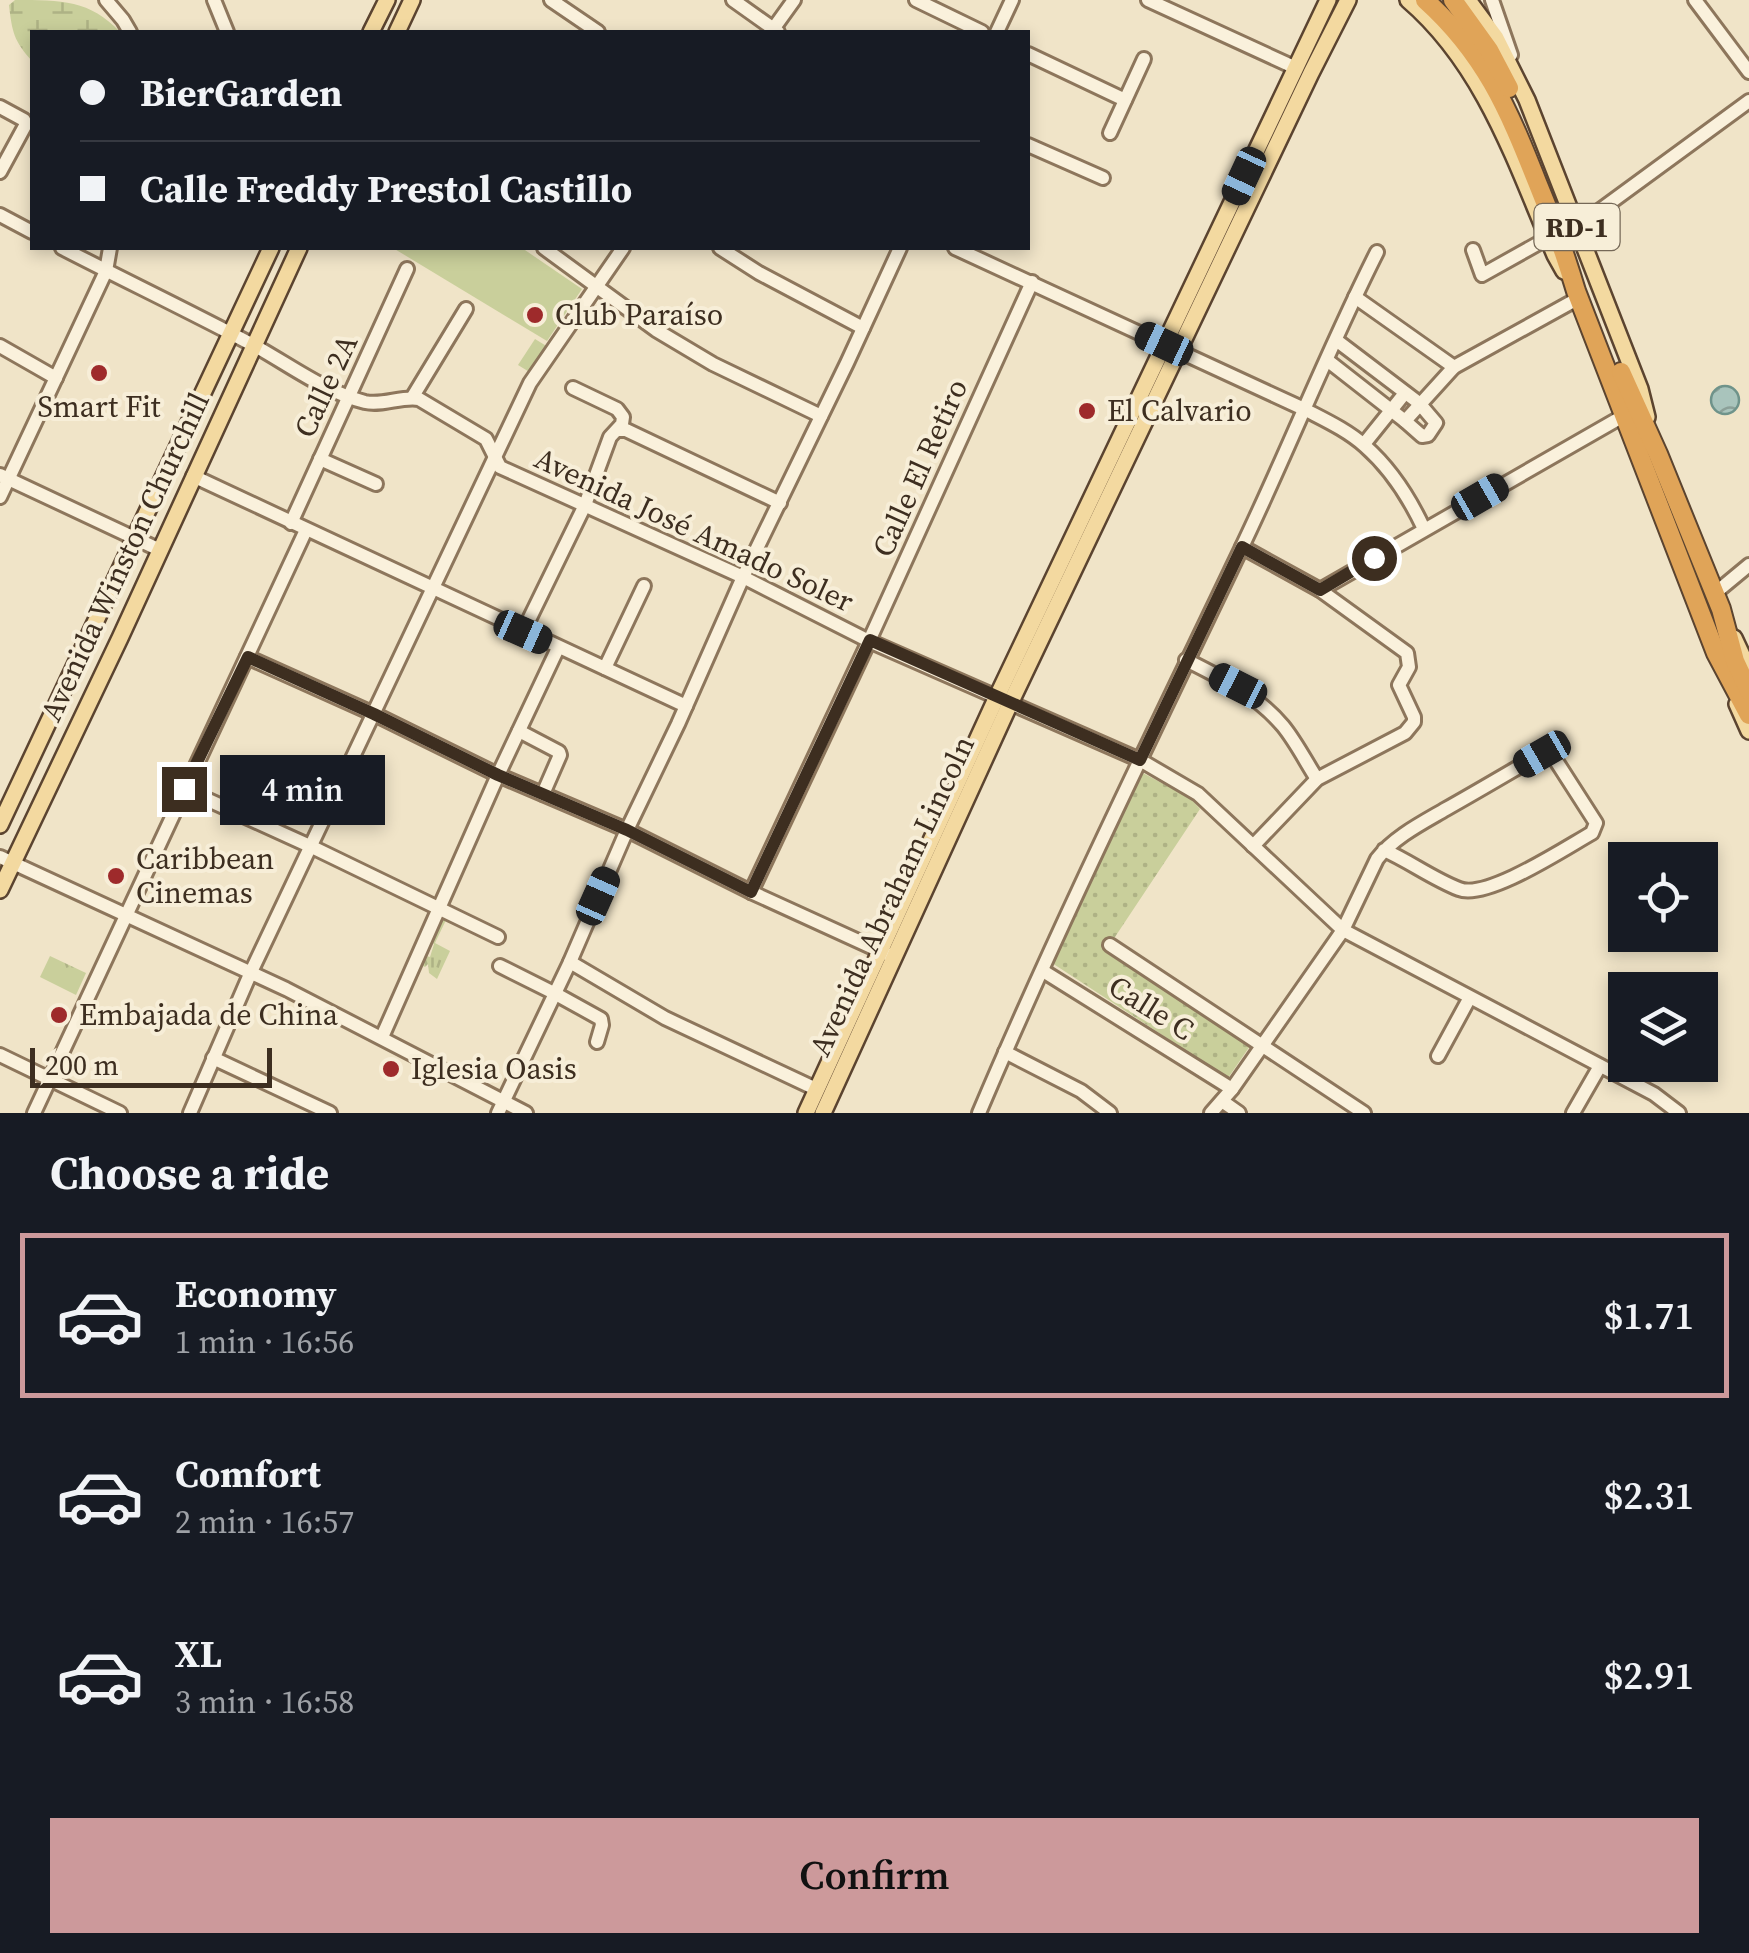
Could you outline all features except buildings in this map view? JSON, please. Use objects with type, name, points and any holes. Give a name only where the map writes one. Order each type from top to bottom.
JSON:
[{"type":"highway","name":"RD-1","points":[[1453,0],[1490,50],[1514,98],[1605,333],[1717,602],[1735,661],[1749,691]]},
{"type":"highway","name":"RD-1","points":[[1427,9],[1464,40],[1493,81],[1513,121],[1726,676],[1749,715]]},
{"type":"main road","points":[[372,30],[386,0]]},
{"type":"main road","points":[[404,29],[412,0]]},
{"type":"main road","name":"Avenida Abraham Lincoln","points":[[806,1113],[887,953],[1171,347],[1328,0]]},
{"type":"main road","name":"RD-1","points":[[1408,0],[1427,9],[1489,102],[1548,238],[1577,294]]},
{"type":"main road","points":[[1417,0],[1427,9]]},
{"type":"main road","name":"RD-1","points":[[1469,0],[1506,56],[1527,100],[1640,389],[1654,444]]},
{"type":"main road","name":"Avenida Abraham Lincoln","points":[[1171,347],[1349,1]]},
{"type":"main road","name":"Avenida Winston Churchill","points":[[0,824],[270,250]]},
{"type":"main road","name":"Avenida Winston Churchill","points":[[0,890],[6,859],[160,550],[298,250]]},
{"type":"main road","name":"RD-1","points":[[1717,602],[1749,670]]},
{"type":"main road","name":"RD-1","points":[[1726,676],[1749,731]]},
{"type":"main road","name":"Avenida Abraham Lincoln","points":[[823,1113],[887,953]]},
{"type":"street","points":[[106,0],[129,30]]},
{"type":"street","points":[[215,0],[226,30]]},
{"type":"street","points":[[551,0],[570,5],[596,30]]},
{"type":"street","points":[[732,0],[773,30]]},
{"type":"street","points":[[775,30],[794,0]]},
{"type":"street","points":[[916,0],[978,30]]},
{"type":"street","points":[[998,30],[1012,0]]},
{"type":"street","points":[[1148,0],[1296,68]]},
{"type":"street","points":[[1492,0],[1527,100]]},
{"type":"street","points":[[1695,0],[1749,72]]},
{"type":"street","points":[[1030,55],[1125,100]]},
{"type":"street","points":[[1110,133],[1144,59]]},
{"type":"street","points":[[1577,227],[1749,102]]},
{"type":"street","points":[[0,107],[26,124],[0,172]]},
{"type":"street","points":[[1030,147],[1103,178]]},
{"type":"street","points":[[0,216],[30,231]]},
{"type":"street","points":[[1473,250],[1482,275],[1548,238]]},
{"type":"street","name":"Avenida José Amado Soler","points":[[66,250],[255,346],[331,390],[375,404],[412,398],[438,409],[488,440],[500,466],[870,640],[1140,760],[1198,794],[1344,930],[1654,1094],[1678,1113]]},
{"type":"street","points":[[0,497],[4,477],[106,270],[110,250]]},
{"type":"street","points":[[547,250],[656,330],[699,356],[821,416]]},
{"type":"street","points":[[190,1113],[251,972],[530,383],[621,250]]},
{"type":"street","points":[[723,250],[863,328]]},
{"type":"street","points":[[501,1107],[743,577],[899,250]]},
{"type":"street","points":[[960,250],[1344,431],[1364,444],[1394,478],[1424,529]]},
{"type":"street","points":[[979,1113],[1377,252]]},
{"type":"street","name":"Calle 2A","points":[[291,523],[408,270]]},
{"type":"street","name":"Calle El Retiro","points":[[751,892],[1032,282]]},
{"type":"street","points":[[1405,421],[1454,366],[1577,294]]},
{"type":"street","points":[[1355,297],[1454,366]]},
{"type":"street","points":[[412,398],[466,309]]},
{"type":"street","points":[[1327,360],[1422,436],[1434,428],[1434,418],[1419,403],[1336,340]]},
{"type":"street","points":[[0,346],[56,378]]},
{"type":"street","points":[[523,632],[585,504],[610,438],[622,424],[621,412],[573,388]]},
{"type":"street","points":[[1364,444],[1405,392]]},
{"type":"street","points":[[1320,590],[1625,415]]},
{"type":"street","points":[[618,430],[626,430],[780,503]]},
{"type":"street","points":[[320,459],[376,484]]},
{"type":"street","points":[[193,476],[686,706]]},
{"type":"street","points":[[4,477],[160,550]]},
{"type":"street","points":[[34,1113],[306,530]]},
{"type":"street","points":[[1242,547],[1320,590],[1398,644],[1407,653],[1409,666],[1399,684],[1414,716],[1406,733],[1317,779],[1254,846]]},
{"type":"street","points":[[1717,602],[1749,566]]},
{"type":"street","points":[[605,668],[644,586]]},
{"type":"street","points":[[382,1037],[558,648]]},
{"type":"street","points":[[248,657],[887,953]]},
{"type":"street","points":[[1186,660],[1238,686],[1268,710],[1317,779]]},
{"type":"street","points":[[519,731],[559,752],[543,794]]},
{"type":"street","points":[[1211,1113],[1344,930],[1376,859],[1384,850],[1424,822],[1542,754],[1553,756],[1596,823],[1592,833],[1478,892],[1459,889],[1384,850]]},
{"type":"street","points":[[184,789],[498,937]]},
{"type":"street","points":[[6,859],[251,972],[382,1037],[501,1107],[526,1113]]},
{"type":"street","points":[[1110,946],[1364,1113]]},
{"type":"street","points":[[570,962],[665,1018],[816,1090]]},
{"type":"street","points":[[500,966],[601,1019],[597,1042]]},
{"type":"street","name":"Calle C","points":[[1042,970],[1232,1088]]},
{"type":"street","points":[[1438,1056],[1469,998]]},
{"type":"street","points":[[1005,1052],[1081,1091],[1110,1113]]},
{"type":"street","points":[[0,1055],[120,1113]]},
{"type":"street","points":[[213,1058],[330,1113]]},
{"type":"street","points":[[1572,1113],[1600,1066]]},
{"type":"street","points":[[1222,1102],[1239,1113]]},
{"type":"green space","points":[[15,0],[74,4],[98,14],[118,30],[30,30],[30,58],[18,42],[9,5]]},
{"type":"green space","name":"Club Paraíso","points":[[396,250],[525,250],[582,289],[547,341]]},
{"type":"green space","points":[[535,339],[548,347],[531,373],[518,365]]},
{"type":"green space","points":[[1141,772],[1190,798],[1200,809],[1105,952],[1250,1046],[1228,1078],[1052,963]]},
{"type":"green space","points":[[442,919],[446,920],[435,943],[450,951],[437,979],[429,973],[428,964],[421,965],[426,956],[430,957],[434,944],[431,942]]},
{"type":"green space","points":[[50,956],[86,973],[76,995],[40,977]]},
{"type":"water","points":[[1725,386],[1735,390],[1739,400],[1735,410],[1725,414],[1715,410],[1711,400],[1715,390]]},
{"type":"place","name":"Club Paraíso","points":[[535,315]]},
{"type":"place","name":"Smart Fit","points":[[99,373]]},
{"type":"place","name":"El Calvario","points":[[1087,411]]},
{"type":"place","name":"Caribbean Cinemas","points":[[116,876]]},
{"type":"place","name":"Embajada de China","points":[[59,1015]]},
{"type":"place","name":"Iglesia Oasis","points":[[391,1069]]},
{"type":"route","points":[[184,789],[248,657],[498,775],[627,830],[751,892],[870,640],[1140,760],[1242,547],[1320,590],[1374,558]]}]
